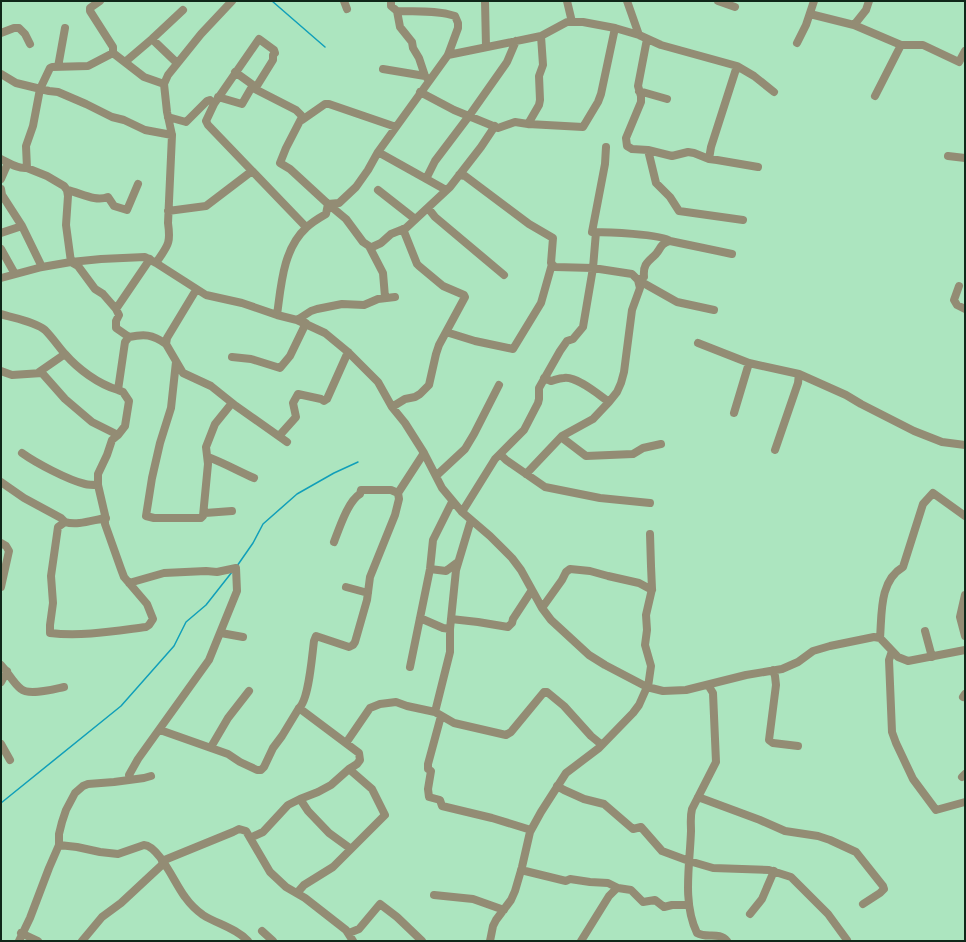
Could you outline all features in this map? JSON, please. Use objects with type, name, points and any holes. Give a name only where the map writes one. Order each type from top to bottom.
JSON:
[{"type":"street","points":[[100,1],[93,5],[90,8],[90,11],[113,47],[113,53]]},
{"type":"street","points":[[116,309],[153,261],[169,244],[170,237],[168,211],[172,135],[164,84],[168,75],[177,63],[201,34],[232,1]]},
{"type":"street","points":[[344,1],[346,9]]},
{"type":"street","points":[[391,1],[391,6],[396,11],[400,27],[412,42],[413,48],[420,58],[427,78]]},
{"type":"street","points":[[485,1],[486,47]]},
{"type":"street","points":[[567,1],[572,22]]},
{"type":"street","points":[[627,1],[643,37],[638,86],[640,102],[626,138],[626,144],[629,148],[648,150],[672,156],[688,152],[709,159],[758,167]]},
{"type":"street","points":[[718,1],[735,7]]},
{"type":"street","points":[[797,43],[814,1]]},
{"type":"street","points":[[854,25],[866,10],[869,1]]},
{"type":"street","points":[[125,62],[183,10]]},
{"type":"street","points":[[328,204],[339,202],[356,187],[378,152],[420,92],[427,78],[448,55],[458,28],[458,23],[455,16],[448,14],[396,11]]},
{"type":"street","points":[[810,14],[854,25],[901,45],[923,45],[962,64],[965,51]]},
{"type":"street","points":[[448,55],[541,36],[561,25],[572,22],[583,22],[615,28],[643,37],[661,45],[737,66],[754,76],[774,92]]},
{"type":"street","points":[[1,33],[14,28],[19,28],[23,30],[30,44]]},
{"type":"street","points":[[58,67],[65,28]]},
{"type":"street","points":[[420,92],[454,110],[498,128],[515,122],[583,127],[601,94],[615,28]]},
{"type":"street","points":[[528,124],[539,105],[540,100],[539,76],[543,65],[541,36]]},
{"type":"street","points":[[152,39],[177,63]]},
{"type":"street","points":[[168,117],[186,122],[207,100],[216,100],[242,104],[273,60],[273,55],[275,53],[274,50],[260,39],[216,100],[206,121],[208,125],[306,227]]},
{"type":"street","points":[[426,179],[435,161],[507,62],[516,41]]},
{"type":"street","points":[[875,96],[901,45]]},
{"type":"street","points":[[113,53],[144,77],[164,84]]},
{"type":"street","points":[[27,168],[26,146],[33,126],[40,89],[50,68],[88,66],[113,53],[135,53]]},
{"type":"street","points":[[709,159],[711,148],[737,66]]},
{"type":"street","points":[[383,69],[427,78]]},
{"type":"street","points":[[235,72],[254,87],[302,114],[302,120]]},
{"type":"street","points":[[1,74],[16,83],[58,92],[86,104],[112,118],[124,120],[145,130],[172,135]]},
{"type":"street","points":[[639,91],[667,99]]},
{"type":"street","points":[[385,297],[383,273],[370,248],[346,219],[290,169],[280,163],[286,148],[302,120],[325,104],[396,127]]},
{"type":"street","points":[[370,248],[381,243],[390,234],[406,228],[428,208],[459,175],[495,126]]},
{"type":"street","points":[[606,147],[605,164],[592,232],[666,238],[670,241],[732,254]]},
{"type":"street","points":[[648,150],[656,183],[670,197],[678,211],[743,220]]},
{"type":"street","points":[[378,152],[446,190]]},
{"type":"street","points":[[948,156],[965,158]]},
{"type":"street","points":[[1,179],[5,161],[23,168],[27,168],[64,186],[67,190],[68,196],[66,225],[71,262]]},
{"type":"street","points":[[168,211],[206,206],[252,171]]},
{"type":"street","points":[[446,332],[475,341],[513,349],[540,303],[552,264],[553,238],[529,224],[465,176],[459,175]]},
{"type":"street","points":[[67,190],[98,200],[108,197],[114,206],[127,210],[138,184]]},
{"type":"street","points":[[1,189],[2,195],[22,226],[42,267]]},
{"type":"street","points":[[378,190],[415,219]]},
{"type":"street","points":[[276,315],[285,266],[292,247],[298,236],[306,227],[326,214],[328,204]]},
{"type":"street","points":[[428,208],[435,217],[504,275]]},
{"type":"street","points":[[1,233],[22,226]]},
{"type":"street","points":[[392,407],[405,399],[415,397],[429,385],[436,354],[465,297],[464,295],[443,286],[417,264],[403,229]]},
{"type":"street","points":[[462,512],[494,459],[524,430],[540,399],[539,388],[544,378],[567,341],[573,339],[583,327],[593,268],[596,232]]},
{"type":"street","points":[[638,280],[644,278],[644,267],[649,258],[654,256],[661,245],[670,241]]},
{"type":"street","points":[[1,249],[15,274]]},
{"type":"street","points":[[1,278],[42,267],[71,262],[141,257],[153,261],[206,295],[242,303],[276,315],[297,320],[325,333],[348,352],[378,382],[392,407],[405,423],[424,453],[442,488],[452,502],[512,558],[521,570],[542,608],[551,620],[589,655],[605,666],[647,687],[663,692],[686,690],[746,675],[782,669],[798,662],[813,651],[874,637],[880,638],[898,657],[908,661],[965,650]]},
{"type":"street","points":[[71,262],[78,266],[95,289],[103,294],[116,309],[119,315],[115,325],[116,328],[129,337]]},
{"type":"street","points":[[552,264],[558,268],[593,268],[632,274],[638,280],[677,302],[714,310]]},
{"type":"street","points":[[526,474],[562,436],[593,419],[617,392],[624,372],[632,310],[640,288],[638,280]]},
{"type":"street","points":[[959,286],[954,300],[957,305],[965,309]]},
{"type":"street","points":[[166,344],[167,338],[196,290]]},
{"type":"street","points":[[297,320],[311,310],[342,304],[364,305],[385,297],[395,297]]},
{"type":"street","points":[[1,314],[44,329],[79,368],[107,387],[123,392],[129,401],[126,422],[118,435],[112,440],[108,455],[100,467],[98,474],[98,485],[106,518],[105,524],[121,569],[124,577],[141,596],[151,612],[153,619],[149,625],[146,627],[117,631],[75,634],[50,633],[53,603],[51,576],[58,526],[64,522]]},
{"type":"street","points":[[232,357],[251,359],[280,368],[290,356],[306,323]]},
{"type":"street","points":[[118,390],[125,342],[129,337],[143,334],[159,339],[166,344],[183,373],[211,386],[232,403],[287,442]]},
{"type":"street","points":[[698,343],[749,363],[799,374],[846,395],[860,404],[914,431],[942,442],[965,445]]},
{"type":"street","points":[[279,436],[296,417],[293,403],[298,394],[324,402],[327,399],[348,352]]},
{"type":"street","points":[[1,371],[12,375],[39,372],[65,354]]},
{"type":"street","points":[[176,362],[171,408],[160,443],[152,478],[146,516],[154,518],[201,518],[205,513],[208,457],[206,447],[215,424],[232,403]]},
{"type":"street","points":[[734,413],[749,363]]},
{"type":"street","points":[[39,372],[42,373],[65,400],[92,422],[118,435]]},
{"type":"street","points":[[775,450],[798,383],[799,374]]},
{"type":"street","points":[[544,378],[551,381],[566,378],[585,384],[609,402]]},
{"type":"street","points":[[436,476],[465,449],[499,385]]},
{"type":"street","points":[[562,436],[586,456],[633,454],[643,448],[661,444]]},
{"type":"street","points":[[22,453],[30,459],[70,478],[85,484],[98,485]]},
{"type":"street","points":[[160,730],[228,754],[240,762],[258,770],[261,770],[264,767],[273,748],[299,708],[303,705],[316,636],[349,647],[353,646],[361,622],[372,573],[394,519],[399,499],[398,493],[424,453]]},
{"type":"street","points":[[500,454],[506,460],[544,487],[600,498],[650,503]]},
{"type":"street","points":[[208,457],[225,463],[235,470],[254,478]]},
{"type":"street","points":[[1,482],[24,498],[61,518],[64,522],[73,525],[79,522],[106,518]]},
{"type":"street","points":[[334,542],[355,497],[360,494],[361,490],[391,490],[398,493]]},
{"type":"street","points":[[880,638],[882,604],[885,590],[897,571],[903,567],[923,504],[933,492],[965,516]]},
{"type":"street","points":[[410,666],[430,569],[433,540],[452,502]]},
{"type":"street","points":[[205,513],[232,512]]},
{"type":"street","points":[[471,520],[458,562],[450,629],[450,652],[428,764],[428,769],[432,771],[428,789],[429,797],[440,800],[442,806],[492,818],[531,830]]},
{"type":"street","points":[[490,941],[493,926],[515,891],[531,830],[557,786],[570,770],[602,745],[633,714],[647,687],[651,666],[645,646],[646,615],[652,590],[650,534]]},
{"type":"street","points":[[1,543],[6,546],[9,551],[1,588]]},
{"type":"street","points":[[430,569],[446,571],[458,562]]},
{"type":"street","points":[[129,583],[164,573],[206,571],[217,572],[236,568],[238,591],[209,660],[138,759],[129,774],[130,779]]},
{"type":"street","points":[[542,608],[566,572],[570,569],[590,571],[639,582],[652,590]]},
{"type":"street","points":[[346,587],[368,593]]},
{"type":"street","points":[[451,619],[508,626],[512,623],[513,618],[532,590]]},
{"type":"street","points":[[965,595],[960,617],[965,636]]},
{"type":"street","points":[[420,618],[443,628],[450,629]]},
{"type":"street","points":[[925,631],[932,657]]},
{"type":"street","points":[[221,633],[243,637]]},
{"type":"street","points":[[892,651],[889,660],[892,732],[913,779],[936,810],[965,802]]},
{"type":"street","points":[[1,665],[22,690],[28,692],[46,691],[64,687]]},
{"type":"street","points":[[773,670],[776,685],[770,740],[773,743],[798,746]]},
{"type":"street","points":[[1,682],[7,671]]},
{"type":"street","points":[[700,941],[689,905],[690,815],[716,762],[713,693],[708,685]]},
{"type":"street","points":[[210,747],[228,718],[249,691]]},
{"type":"street","points":[[346,743],[370,708],[376,705],[396,702],[438,714],[454,723],[506,735],[511,732],[544,692],[547,692],[564,706],[602,745]]},
{"type":"street","points":[[250,838],[263,832],[288,806],[331,785],[357,764],[360,757],[358,753],[346,743],[299,708]]},
{"type":"street","points":[[1,744],[10,760]]},
{"type":"street","points":[[297,893],[304,885],[333,866],[385,815],[372,789],[349,769]]},
{"type":"street","points":[[38,941],[20,937],[30,918],[59,845],[59,834],[66,810],[78,789],[88,784],[114,782],[151,776]]},
{"type":"street","points":[[557,786],[584,799],[604,804],[632,829],[639,826],[643,829],[662,851],[713,868],[774,871],[786,875],[795,880],[828,914],[847,940]]},
{"type":"street","points":[[698,797],[785,831],[814,835],[830,840],[856,852],[884,889],[863,904]]},
{"type":"street","points":[[300,799],[308,811],[329,833],[351,849]]},
{"type":"street","points":[[82,941],[102,917],[121,904],[163,862],[239,829],[246,831],[270,872],[286,887],[297,893],[351,937],[380,904],[397,917],[422,941]]},
{"type":"street","points":[[59,845],[118,854],[148,845],[155,851],[163,862],[179,889],[193,907],[203,915],[240,934],[248,941]]},
{"type":"street","points":[[521,870],[566,881],[570,879],[590,882],[607,882],[617,888],[631,890],[643,902],[655,900],[664,907],[672,905],[689,905]]},
{"type":"street","points":[[750,914],[762,898],[774,871]]},
{"type":"street","points":[[581,941],[609,896],[617,888]]},
{"type":"street","points":[[434,895],[473,900],[504,910]]},
{"type":"street","points":[[262,931],[273,941]]},
{"type":"street","points":[[697,933],[702,935],[718,935],[725,938],[727,941]]},
{"type":"waterway","points":[[272,1],[325,47]]},
{"type":"waterway","points":[[237,566],[253,543],[263,524],[297,494],[334,473],[358,462]]},
{"type":"waterway","points":[[1,803],[121,706],[174,646],[186,622],[206,605],[232,572]]}]
